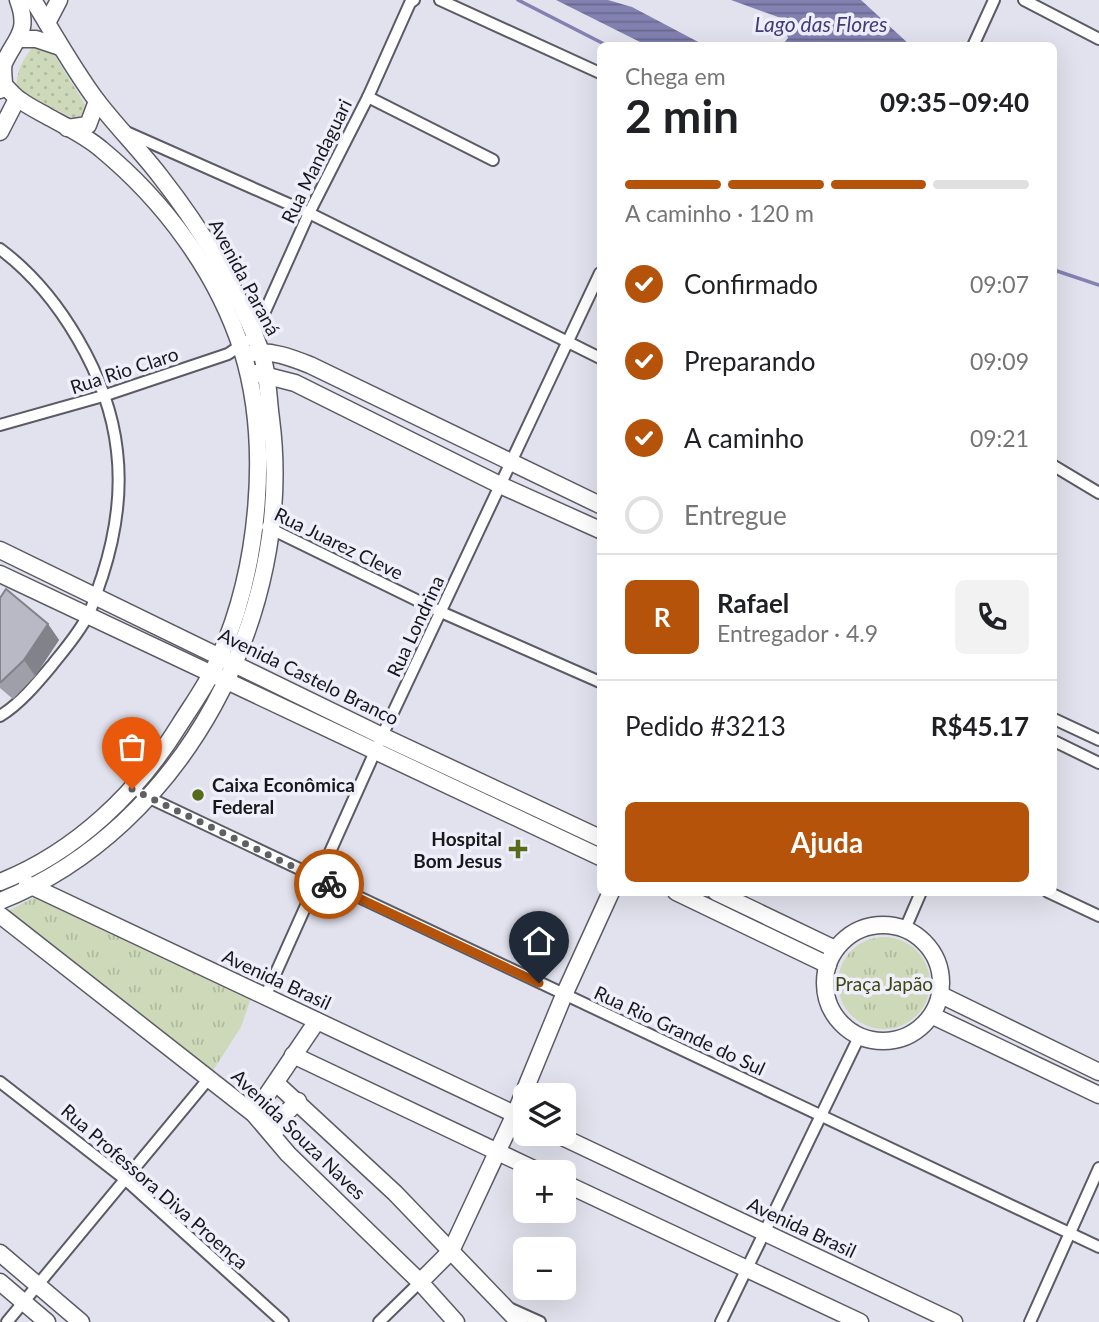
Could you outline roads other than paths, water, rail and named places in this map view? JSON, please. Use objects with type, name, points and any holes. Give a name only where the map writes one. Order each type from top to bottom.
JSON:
[{"type":"street","points":[[47,23],[58,0]]},
{"type":"street","points":[[440,0],[597,72]]},
{"type":"street","points":[[975,42],[994,0]]},
{"type":"street","points":[[1024,0],[1099,39]]},
{"type":"street","name":"Rua Mandaguari","points":[[246,346],[412,1]]},
{"type":"street","points":[[1,86],[1,65],[20,39],[25,3]]},
{"type":"street","name":"Avenida Paraná","points":[[25,3],[47,23],[97,101],[161,177],[194,225],[225,276],[257,374],[275,450],[273,530],[256,606],[226,659]]},
{"type":"street","points":[[20,39],[36,39],[60,47]]},
{"type":"street","name":"Avenida Paraná","points":[[1,86],[100,148],[138,184],[183,234],[246,346]]},
{"type":"street","points":[[368,97],[493,160]]},
{"type":"street","points":[[0,132],[18,99]]},
{"type":"street","points":[[66,128],[88,125],[97,101]]},
{"type":"street","points":[[122,130],[309,212],[597,356]]},
{"type":"street","points":[[0,249],[23,266],[58,306],[82,346],[103,396],[117,450],[118,505],[109,555],[88,615],[43,676],[0,716]]},
{"type":"street","name":"Rua Londrina","points":[[265,997],[317,878],[597,279]]},
{"type":"street","points":[[246,346],[310,365],[597,504]]},
{"type":"street","name":"Rua Rio Claro","points":[[0,425],[103,396],[246,346]]},
{"type":"street","name":"Avenida Paraná","points":[[0,901],[34,887],[94,846],[150,799],[182,755],[226,659],[242,595],[255,521],[257,374],[261,351]]},
{"type":"street","points":[[257,374],[295,383],[500,485],[597,529]]},
{"type":"street","points":[[1057,468],[1099,493]]},
{"type":"street","name":"Rua Juarez Cleve","points":[[255,521],[441,612],[597,681]]},
{"type":"street","name":"Avenida Castelo Branco","points":[[0,550],[226,659],[379,744],[597,855]]},
{"type":"street","name":"Avenida Castelo Branco","points":[[0,574],[219,677],[597,837]]},
{"type":"street","name":"Avenida Paraná","points":[[6,879],[82,834],[132,789],[219,677]]},
{"type":"street","points":[[1057,720],[1099,740]]},
{"type":"street","points":[[1057,742],[1099,763]]},
{"type":"street","name":"Rua Rio Grande do Sul","points":[[132,789],[1099,1247]]},
{"type":"street","name":"Avenida Brasil","points":[[6,879],[34,887],[513,1114]]},
{"type":"street","points":[[532,1083],[564,995],[609,896]]},
{"type":"street","points":[[684,896],[828,965]]},
{"type":"street","points":[[724,896],[835,949]]},
{"type":"street","points":[[905,929],[919,896]]},
{"type":"street","points":[[1056,896],[1099,916]]},
{"type":"street","name":"Avenida Souza Naves","points":[[0,915],[211,1077],[254,1114],[288,1154],[420,1282],[456,1322]]},
{"type":"street","points":[[876,925],[905,929],[925,941],[936,957],[942,976],[941,995],[933,1016],[922,1028],[891,1042],[859,1037],[834,1014],[825,981],[835,949],[860,929],[876,925]]},
{"type":"street","points":[[941,995],[1099,1072]]},
{"type":"street","points":[[933,1016],[1099,1095]]},
{"type":"street","points":[[254,1114],[317,1021]]},
{"type":"street","points":[[721,1322],[859,1037]]},
{"type":"street","points":[[293,1055],[514,1160]]},
{"type":"street","points":[[7,1322],[37,1282],[211,1077]]},
{"type":"street","name":"Rua Professora Diva Proença","points":[[0,1082],[125,1180],[283,1322]]},
{"type":"street","name":"Avenida Souza Naves","points":[[276,1083],[395,1193],[519,1322]]},
{"type":"street","points":[[274,1135],[280,1119],[298,1101]]},
{"type":"street","points":[[379,1322],[451,1251],[497,1152],[513,1128]]},
{"type":"street","name":"Avenida Brasil","points":[[576,1143],[954,1322]]},
{"type":"street","points":[[1030,1322],[1099,1168]]},
{"type":"street","points":[[576,1190],[860,1322]]},
{"type":"street","points":[[0,1253],[37,1282],[80,1322]]},
{"type":"street","points":[[0,1282],[47,1322]]},
{"type":"street","points":[[508,1308],[540,1322]]},
{"type":"water","name":"Lago das Flores","points":[[556,0],[608,0],[632,7],[698,42],[640,42]]},
{"type":"water","name":"Lago das Flores","points":[[731,0],[861,0],[907,42],[785,42],[788,38],[781,18]]},
{"type":"waterway","points":[[518,0],[600,42]]},
{"type":"waterway","points":[[1057,271],[1099,285]]},
{"type":"place","name":"Caixa Econômica Federal","points":[[198,795]]},
{"type":"place","name":"Hospital Bom Jesus","points":[[518,849]]},
{"type":"park label","name":"Praça Japão","points":[[884,983]]}]
